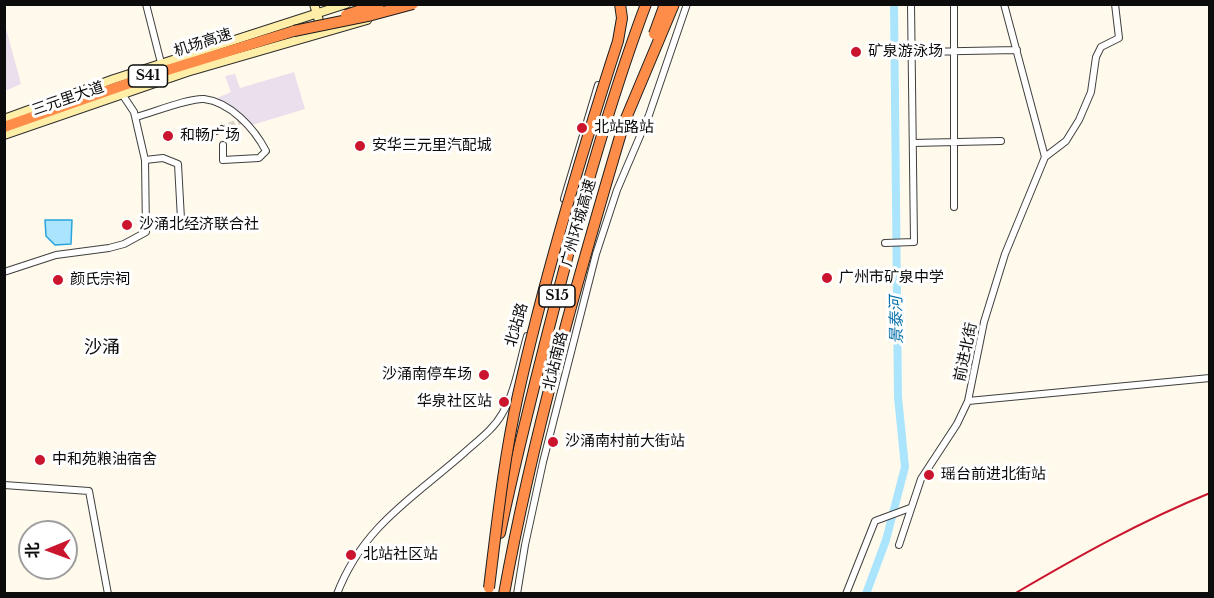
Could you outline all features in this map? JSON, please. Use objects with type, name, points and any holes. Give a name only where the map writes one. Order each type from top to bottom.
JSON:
[{"type":"highway","name":"机场高速","points":[[4,127],[179,66],[379,4]]},
{"type":"highway","points":[[295,31],[414,4]]},
{"type":"highway","points":[[488,591],[508,449],[518,396],[564,214],[618,41],[622,18],[620,4]]},
{"type":"highway","name":"广州环城高速","points":[[488,591],[519,443],[573,237],[595,159],[646,4]]},
{"type":"highway","name":"广州环城高速","points":[[504,594],[520,507],[550,384],[624,123],[663,4]]},
{"type":"highway","points":[[624,123],[674,4]]},
{"type":"main road","name":"三元里大道","points":[[4,135],[218,63],[295,31],[316,9],[346,4]]},
{"type":"main road","name":"三元里大道","points":[[4,119],[161,63],[295,31],[323,34],[414,4]]},
{"type":"main road","points":[[316,9],[323,34]]},
{"type":"street","points":[[146,4],[161,63]]},
{"type":"street","name":"北站路","points":[[337,594],[354,559],[385,519],[479,439],[505,410],[573,167],[624,4]]},
{"type":"street","points":[[663,4],[684,13]]},
{"type":"street","name":"北站南路","points":[[518,594],[527,534],[543,462],[602,234],[617,190],[649,115],[687,4]]},
{"type":"street","points":[[885,243],[914,242],[911,4]]},
{"type":"street","points":[[954,4],[954,207]]},
{"type":"street","points":[[1004,4],[1045,157],[1066,141],[1079,120],[1091,92],[1096,57],[1101,47],[1119,38],[1115,4]]},
{"type":"street","points":[[912,52],[1017,50]]},
{"type":"street","points":[[4,272],[56,255],[124,244],[146,232],[145,160],[136,117],[122,94]]},
{"type":"street","points":[[136,117],[195,100],[218,102],[243,120],[266,151],[259,158],[224,160],[223,145]]},
{"type":"street","points":[[206,135],[221,129]]},
{"type":"street","points":[[913,143],[1001,141]]},
{"type":"street","name":"前进北街","points":[[899,545],[910,508],[926,469],[957,424],[968,401],[991,295],[1005,254],[1045,157]]},
{"type":"street","points":[[145,160],[163,158],[178,164],[181,219]]},
{"type":"street","points":[[968,401],[1209,378]]},
{"type":"street","points":[[4,485],[89,491],[108,594]]},
{"type":"street","points":[[846,594],[875,520],[910,508]]},
{"type":"shaded area","points":[[4,21],[21,84],[5,91],[4,91]]},
{"type":"shaded area","points":[[294,72],[305,109],[252,125],[217,98],[231,92],[225,76],[235,74],[240,88]]},
{"type":"water","points":[[45,220],[72,220],[71,244],[55,245],[46,236]]},
{"type":"waterway","name":"景泰河","points":[[866,594],[886,540],[905,467],[898,397],[894,4]]},
{"type":"tunnel","points":[[221,129],[243,120]]},
{"type":"railway","points":[[1014,594],[1110,540],[1210,493]]},
{"type":"place","name":"矿泉游泳场","points":[[856,52]]},
{"type":"place","name":"北站路站","points":[[582,128]]},
{"type":"place","name":"和畅广场","points":[[168,136]]},
{"type":"place","name":"安华三元里汽配城","points":[[360,146]]},
{"type":"place","name":"沙涌北经济联合社","points":[[127,225]]},
{"type":"place","name":"广州市矿泉中学","points":[[827,278]]},
{"type":"place","name":"颜氏宗祠","points":[[58,280]]},
{"type":"place","name":"沙涌南停车场","points":[[484,375]]},
{"type":"place","name":"华泉社区站","points":[[504,402]]},
{"type":"place","name":"沙涌南村前大街站","points":[[553,442]]},
{"type":"place","name":"中和苑粮油宿舍","points":[[40,460]]},
{"type":"place","name":"瑶台前进北街站","points":[[929,475]]},
{"type":"place","name":"北站社区站","points":[[351,555]]},
{"type":"district","name":"沙涌","points":[[102,348]]}]
